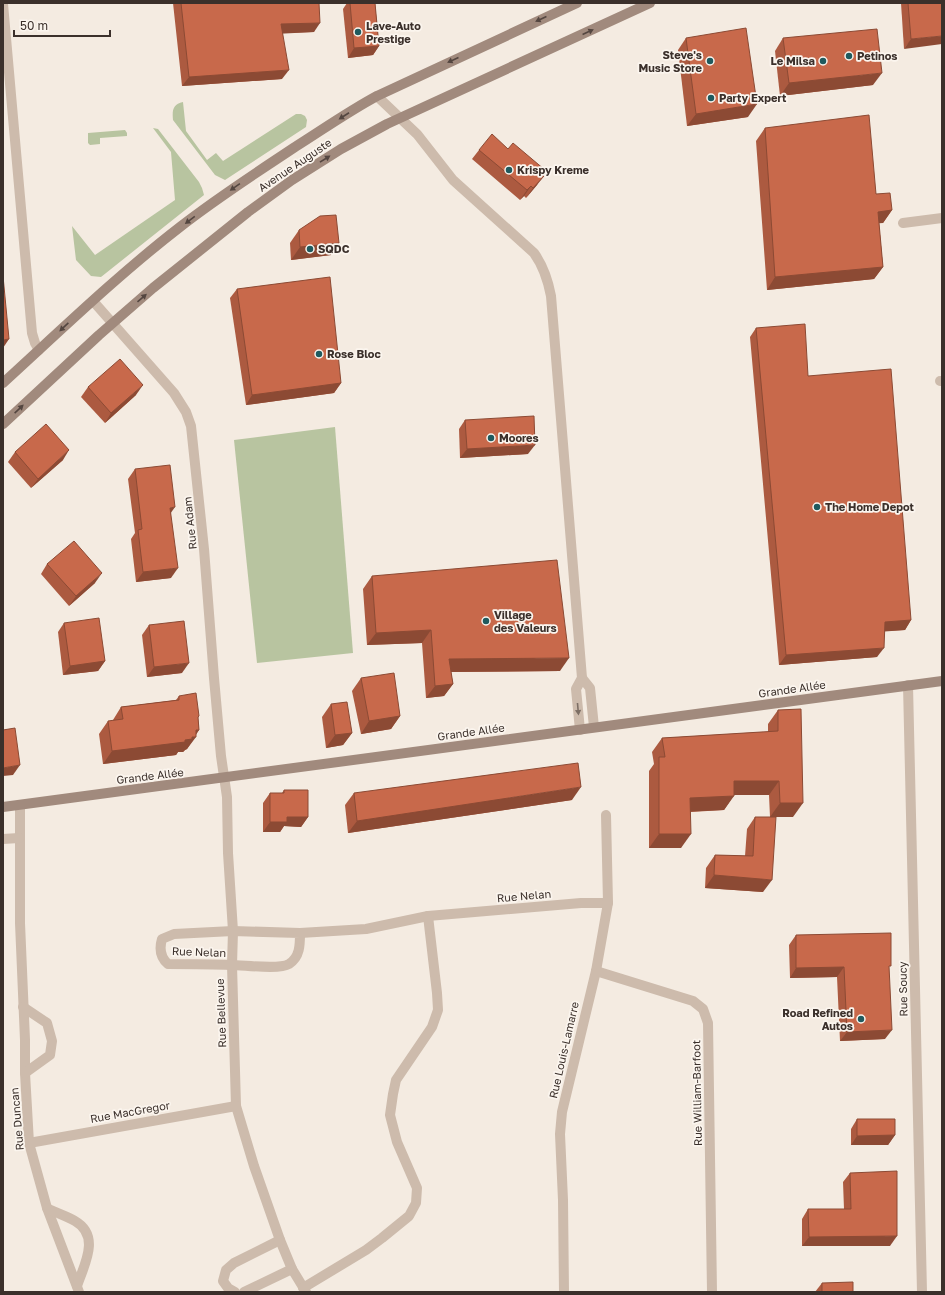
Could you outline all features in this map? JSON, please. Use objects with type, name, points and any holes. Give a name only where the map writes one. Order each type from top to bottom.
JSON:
[{"type":"main road","name":"Avenue Auguste","points":[[3,384],[93,301],[171,235],[220,198],[341,117],[377,96],[577,3]]},
{"type":"main road","name":"Avenue Auguste","points":[[3,424],[112,323],[153,288],[188,259],[287,184],[346,146],[401,118],[650,3]]},
{"type":"main road","name":"Grande Allée","points":[[3,807],[942,681]]},
{"type":"street","points":[[3,4],[32,334],[39,350]]},
{"type":"street","points":[[377,96],[417,134],[453,180],[534,253],[542,265],[547,278],[551,296],[582,678],[576,689],[580,730]]},
{"type":"street","points":[[903,223],[942,218]]},
{"type":"street","name":"Rue Adam","points":[[93,301],[174,393],[186,412],[191,426],[204,548],[221,756],[225,778]]},
{"type":"street","points":[[582,678],[590,688],[594,727]]},
{"type":"street","name":"Rue Soucy","points":[[908,685],[922,1292]]},
{"type":"street","name":"Rue Bellevue","points":[[225,778],[233,931],[232,965],[236,1106],[254,1166],[280,1240],[292,1269],[305,1290]]},
{"type":"street","name":"Rue Duncan","points":[[20,805],[20,923],[29,1143],[47,1208],[78,1289]]},
{"type":"street","name":"Rue Louis-Lamarre","points":[[564,1292],[563,1200],[560,1134],[562,1112],[596,971],[608,903],[606,816]]},
{"type":"street","points":[[3,839],[19,838]]},
{"type":"street","name":"Rue Nelan","points":[[300,934],[298,954],[294,961],[287,965],[168,964],[163,960],[161,954],[160,945],[162,939],[174,934],[233,931],[300,934],[366,929],[428,916],[581,903],[608,903]]},
{"type":"street","points":[[305,1290],[382,1238],[409,1216],[416,1202],[417,1188],[397,1142],[390,1115],[396,1080],[432,1027],[438,1010],[428,916]]},
{"type":"street","name":"Rue William-Barfoot","points":[[596,971],[680,995],[693,1001],[702,1009],[708,1022],[712,1292]]},
{"type":"street","name":"Rue Duncan","points":[[24,1007],[46,1023],[52,1041],[50,1054],[25,1073]]},
{"type":"street","name":"Rue MacGregor","points":[[29,1143],[236,1106]]},
{"type":"street","name":"Rue Duncan","points":[[47,1208],[77,1222],[88,1234],[90,1248],[78,1289]]},
{"type":"street","points":[[235,1292],[228,1288],[223,1281],[226,1270],[234,1263],[280,1240]]},
{"type":"street","points":[[244,1292],[292,1269]]},
{"type":"green space","points":[[183,102],[186,131],[207,160],[216,153],[223,161],[296,114],[305,116],[307,120],[306,127],[225,180],[215,175],[173,120],[175,106]]},
{"type":"green space","points":[[153,128],[158,129],[199,182],[204,195],[101,277],[91,276],[76,260],[72,226],[95,255],[175,200],[171,152]]},
{"type":"green space","points":[[125,130],[127,136],[100,138],[100,144],[90,145],[88,143],[88,133]]},
{"type":"green space","points":[[335,427],[353,653],[257,663],[234,440]]},
{"type":"building","points":[[181,3],[319,3],[320,23],[281,24],[289,70],[189,77]]},
{"type":"building","points":[[350,3],[375,3],[379,46],[354,48]]},
{"type":"building","points":[[908,3],[942,3],[942,36],[911,39]]},
{"type":"building","points":[[746,28],[757,104],[696,114],[686,38]]},
{"type":"building","points":[[877,29],[882,73],[789,83],[783,38]]},
{"type":"building","points":[[869,115],[876,194],[890,193],[892,210],[878,212],[883,267],[775,277],[765,128]]},
{"type":"building","points":[[492,134],[508,149],[513,143],[545,170],[542,174],[544,176],[533,188],[531,186],[527,190],[479,150]]},
{"type":"building","points":[[336,215],[339,243],[300,247],[299,230],[320,216]]},
{"type":"building","points":[[3,276],[9,339],[3,340]]},
{"type":"building","points":[[330,277],[341,383],[252,395],[237,289]]},
{"type":"building","points":[[805,324],[808,376],[891,369],[911,620],[885,622],[884,648],[786,655],[756,328]]},
{"type":"building","points":[[120,359],[143,385],[111,413],[88,387]]},
{"type":"building","points":[[534,416],[535,445],[467,449],[465,420]]},
{"type":"building","points":[[46,424],[69,450],[38,479],[15,452]]},
{"type":"building","points":[[170,465],[175,507],[170,508],[178,568],[143,572],[138,530],[142,529],[135,469]]},
{"type":"building","points":[[74,541],[102,573],[76,596],[47,564]]},
{"type":"building","points":[[557,560],[569,658],[449,659],[453,684],[435,686],[431,630],[376,633],[372,576]]},
{"type":"building","points":[[99,618],[105,661],[70,666],[64,623]]},
{"type":"building","points":[[184,621],[189,663],[154,667],[149,625]]},
{"type":"building","points":[[394,673],[400,716],[369,721],[361,678]]},
{"type":"building","points":[[196,693],[199,730],[196,730],[196,737],[185,740],[185,742],[112,751],[108,721],[123,719],[121,707],[179,700],[179,696]]},
{"type":"building","points":[[347,702],[352,733],[335,735],[331,704]]},
{"type":"building","points":[[801,709],[803,803],[780,803],[779,781],[734,781],[734,796],[690,798],[691,834],[659,834],[659,757],[665,757],[662,738],[778,731],[778,710]]},
{"type":"building","points":[[15,728],[20,765],[3,768],[3,730]]},
{"type":"building","points":[[578,763],[581,787],[357,821],[354,793]]},
{"type":"building","points":[[284,790],[308,790],[308,817],[287,817],[287,822],[270,822],[270,793],[284,793]]},
{"type":"building","points":[[755,817],[776,817],[772,880],[714,875],[715,855],[753,856]]},
{"type":"building","points":[[891,933],[891,966],[889,966],[892,1030],[847,1032],[844,967],[796,968],[796,935]]},
{"type":"building","points":[[857,1119],[895,1119],[895,1135],[857,1136]]},
{"type":"building","points":[[897,1171],[897,1236],[809,1237],[808,1209],[851,1209],[850,1173]]},
{"type":"building","points":[[853,1282],[853,1292],[822,1292],[822,1283]]},
{"type":"place","name":"Lave-Auto Prestige","points":[[358,32]]},
{"type":"place","name":"Petinos","points":[[849,56]]},
{"type":"place","name":"Steve's Music Store","points":[[710,61]]},
{"type":"place","name":"Le Milsa","points":[[823,61]]},
{"type":"place","name":"Party Expert","points":[[711,98]]},
{"type":"place","name":"Krispy Kreme","points":[[509,170]]},
{"type":"place","name":"SQDC","points":[[310,249]]},
{"type":"place","name":"Rose Bloc","points":[[319,354]]},
{"type":"place","name":"Moores","points":[[491,438]]},
{"type":"place","name":"The Home Depot","points":[[817,507]]},
{"type":"place","name":"Village des Valeurs","points":[[486,621]]},
{"type":"place","name":"Road Refined Autos","points":[[861,1019]]}]
